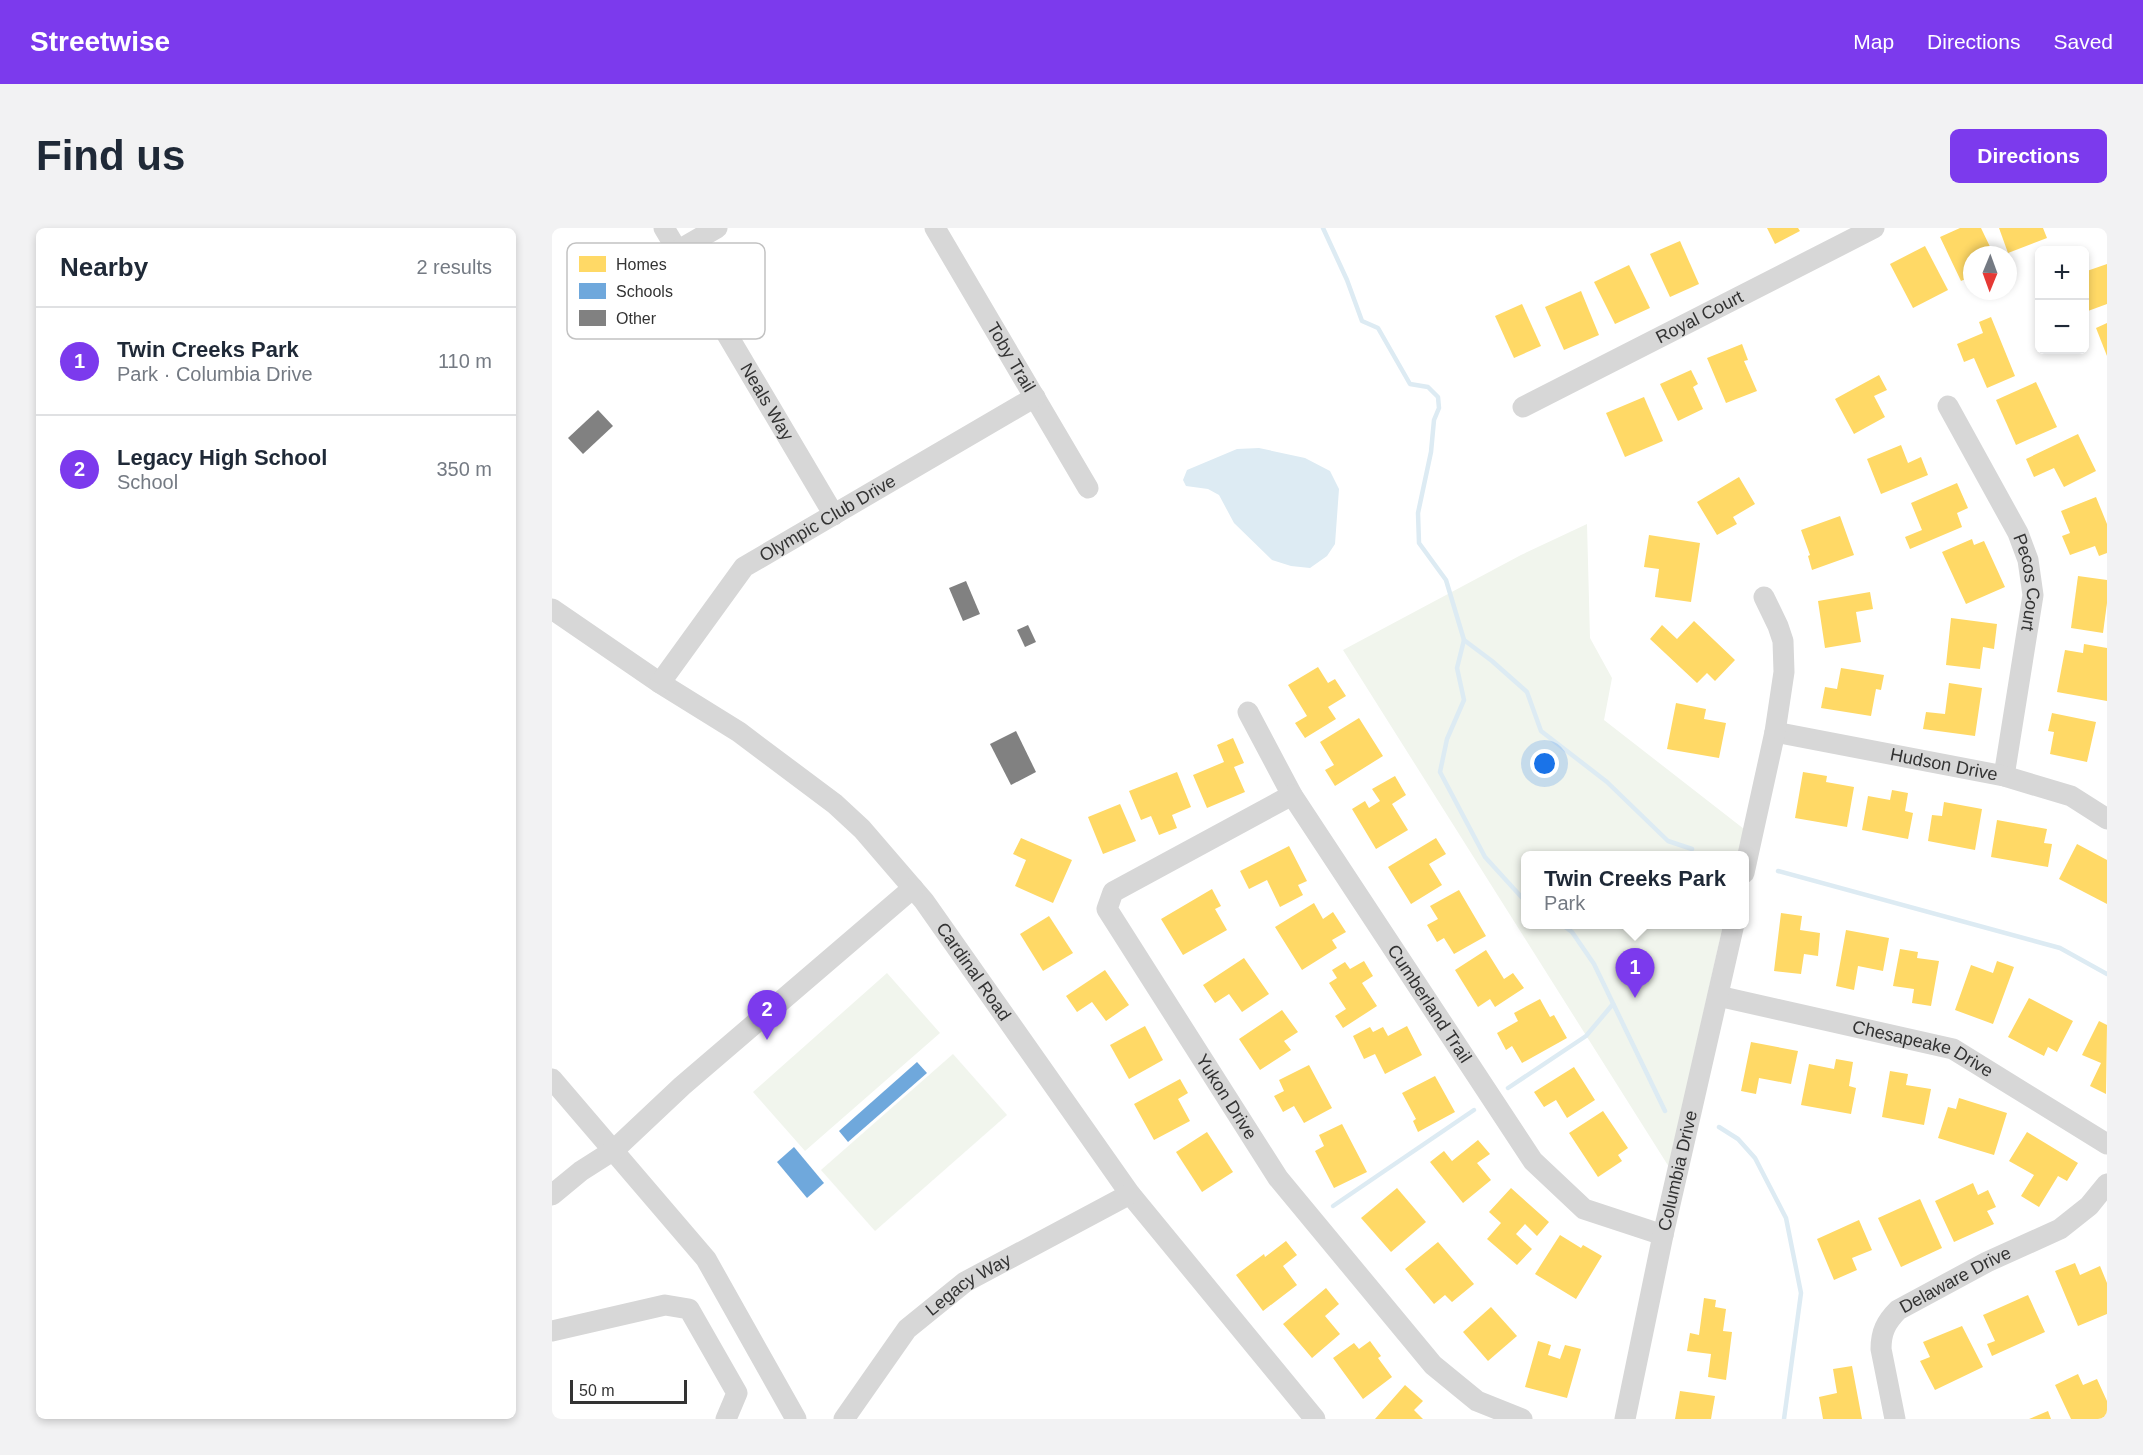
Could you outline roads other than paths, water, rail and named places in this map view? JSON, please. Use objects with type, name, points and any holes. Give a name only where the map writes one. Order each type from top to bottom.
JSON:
[{"type":"street","name":"Neals Way","points":[[664,228],[672,243]]},
{"type":"street","points":[[691,243],[717,228]]},
{"type":"street","name":"Toby Trail","points":[[934,228],[1088,488]]},
{"type":"street","name":"Royal Court","points":[[1524,407],[1875,228]]},
{"type":"street","name":"Neals Way","points":[[730,339],[834,514]]},
{"type":"street","name":"Olympic Club Drive","points":[[660,683],[744,567],[1035,397]]},
{"type":"street","name":"Pecos Court","points":[[1948,406],[2018,533],[2030,571],[2033,595],[2029,627],[2004,776]]},
{"type":"street","points":[[1749,851],[1775,732],[1784,672],[1783,641],[1764,597]]},
{"type":"street","name":"Cardinal Road","points":[[552,609],[660,683],[739,732],[836,804],[862,829],[924,901],[1130,1194],[1315,1419]]},
{"type":"street","name":"Cumberland Trail","points":[[1248,712],[1292,795],[1533,1161],[1584,1209],[1663,1235]]},
{"type":"street","name":"Hudson Drive","points":[[1775,732],[2004,776],[2071,796],[2107,819]]},
{"type":"street","name":"Yukon Drive","points":[[1292,795],[1113,892],[1107,909],[1278,1178],[1432,1365],[1477,1401],[1522,1419]]},
{"type":"street","points":[[552,1195],[581,1171],[614,1150],[682,1086],[913,888]]},
{"type":"street","name":"Columbia Drive","points":[[1625,1419],[1663,1235],[1733,929]]},
{"type":"street","name":"Chesapeake Drive","points":[[1719,996],[1953,1049],[2107,1143]]},
{"type":"street","points":[[552,1079],[706,1259],[796,1419]]},
{"type":"street","name":"Delaware Drive","points":[[1895,1419],[1881,1349],[1881,1338],[1890,1317],[1898,1310],[1987,1262],[2060,1229],[2089,1206],[2107,1184]]},
{"type":"street","name":"Legacy Way","points":[[844,1419],[907,1329],[965,1282],[1130,1194]]},
{"type":"street","points":[[552,1331],[665,1305],[689,1309],[736,1393],[726,1419]]},
{"type":"waterway","points":[[1323,228],[1347,280],[1362,321],[1378,328],[1410,384],[1428,387],[1438,397],[1439,408],[1434,420],[1431,452],[1418,513],[1419,543],[1446,580],[1464,640],[1457,668],[1464,700],[1447,739],[1440,772],[1485,857],[1521,897]]},
{"type":"waterway","points":[[1464,640],[1527,692],[1541,731],[1607,782],[1668,841],[1692,849]]},
{"type":"waterway","points":[[1778,871],[2060,948],[2107,974]]},
{"type":"waterway","points":[[1568,929],[1594,964],[1665,1111]]},
{"type":"waterway","points":[[1508,1088],[1586,1036],[1613,1004]]},
{"type":"waterway","points":[[1333,1206],[1474,1110]]},
{"type":"waterway","points":[[1719,1127],[1738,1139],[1755,1158],[1786,1218],[1801,1293],[1784,1419]]},
{"type":"place","name":"Twin Creeks Park","points":[[1635,998]]},
{"type":"place","name":"Legacy High School","points":[[767,1040]]}]
